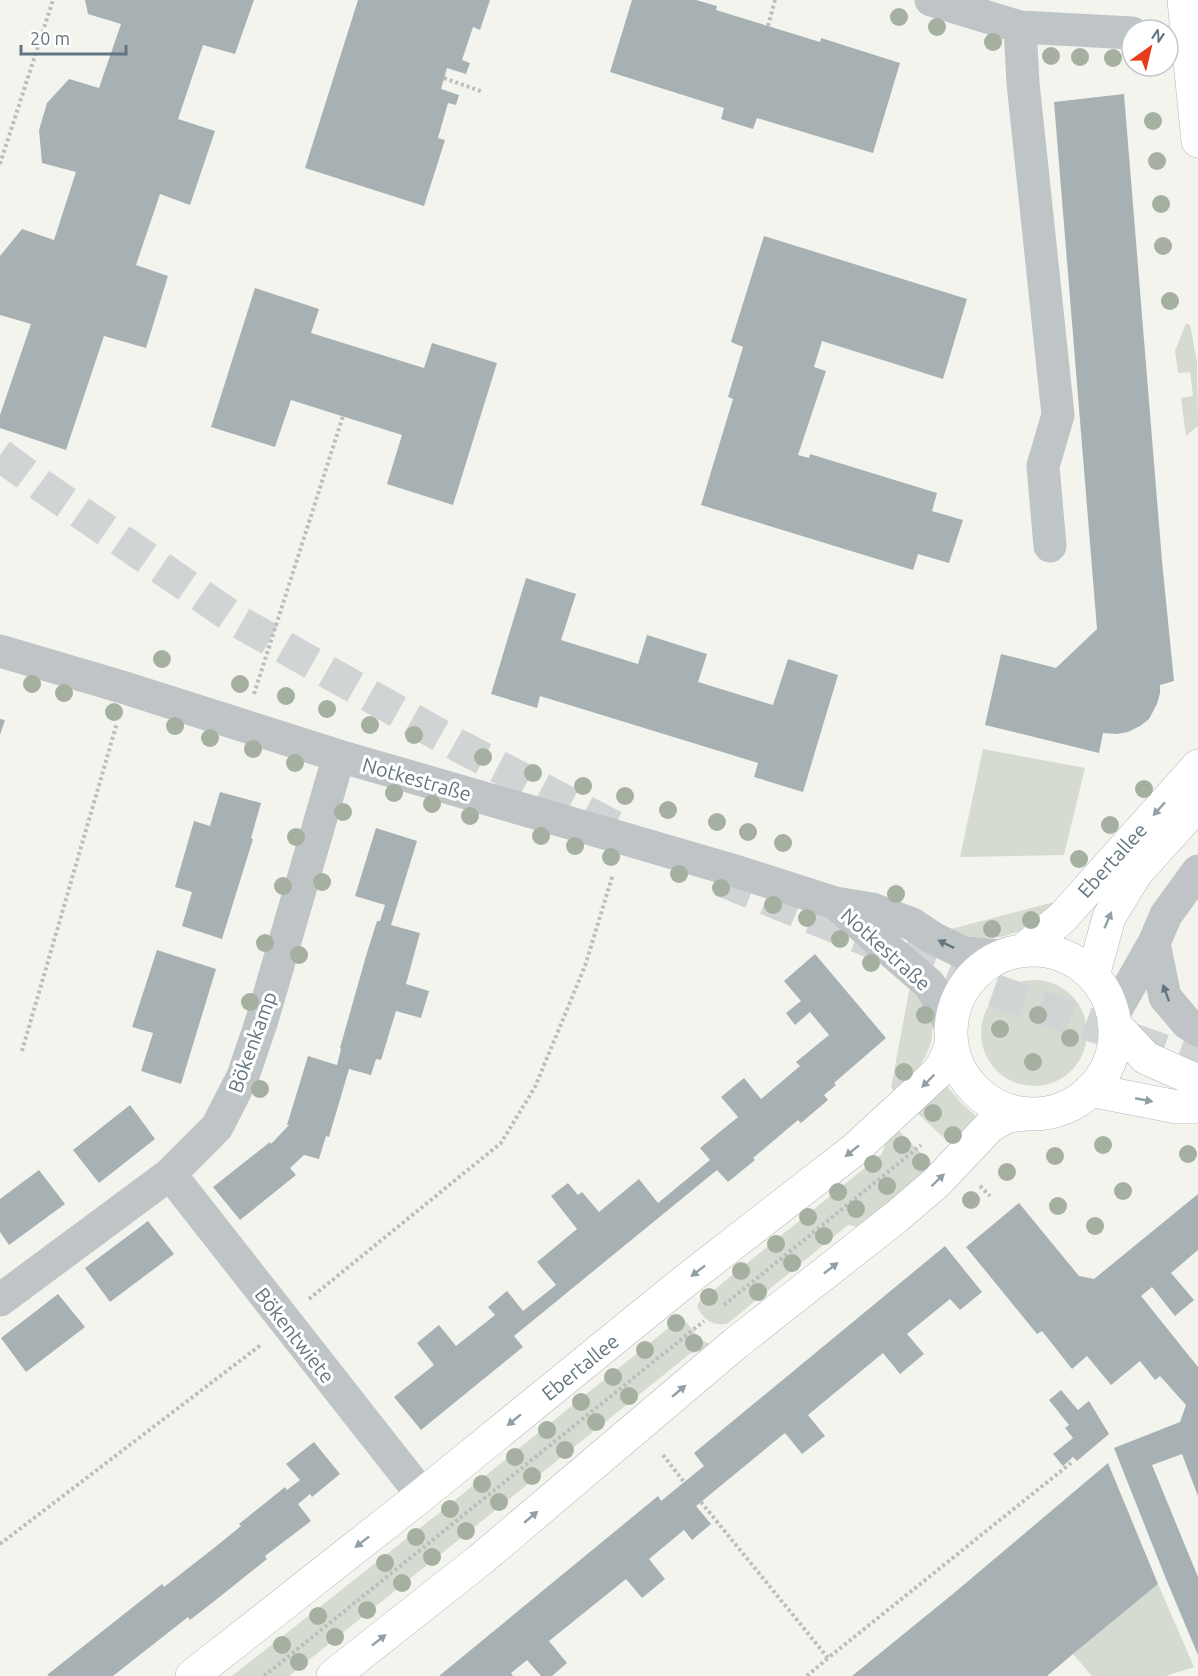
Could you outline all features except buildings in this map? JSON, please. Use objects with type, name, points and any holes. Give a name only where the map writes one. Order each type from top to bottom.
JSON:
[{"type":"main road","points":[[1184,0],[1184,36],[1198,141]]},
{"type":"main road","name":"Ebertallee","points":[[1012,953],[1062,918],[1198,766]]},
{"type":"main road","name":"Ebertallee","points":[[1093,976],[1108,917],[1136,873],[1198,804]]},
{"type":"main road","points":[[1043,951],[1064,956],[1093,976],[1108,998],[1114,1019],[1114,1042],[1110,1060],[1102,1076],[1090,1090],[1077,1101],[1061,1109],[1044,1113],[1017,1113],[994,1104],[973,1089],[959,1068],[951,1036],[956,1004],[966,984],[982,968],[1012,953],[1043,951]]},
{"type":"main road","points":[[1114,1019],[1146,1058],[1189,1077],[1198,1085]]},
{"type":"main road","name":"Ebertallee","points":[[192,1676],[422,1495],[685,1281],[855,1149],[937,1073],[943,1065],[951,1036]]},
{"type":"main road","points":[[1090,1090],[1177,1107],[1198,1107]]},
{"type":"main road","points":[[333,1676],[480,1560],[736,1343],[895,1218],[936,1182],[990,1126],[1007,1116],[1026,1113]]},
{"type":"street","points":[[931,0],[1020,27],[1120,32]]},
{"type":"street","points":[[1020,27],[1023,83],[1058,415],[1043,466],[1050,546]]},
{"type":"street","name":"Notkestraße","points":[[0,651],[339,756],[732,870],[835,903],[872,909],[902,921],[963,953],[1012,953]]},
{"type":"street","name":"Bökenkamp","points":[[0,1300],[170,1174],[218,1127],[243,1076],[262,1020],[339,756]]},
{"type":"street","points":[[1114,1019],[1154,944],[1166,915],[1198,871]]},
{"type":"street","name":"Notkestraße","points":[[835,903],[929,984],[938,998],[951,1036]]},
{"type":"street","points":[[1154,944],[1165,997],[1187,1023],[1198,1030]]},
{"type":"street","name":"Bökentwiete","points":[[170,1174],[422,1495]]},
{"type":"path","points":[[0,164],[53,0]]},
{"type":"path","points":[[768,26],[776,0]]},
{"type":"path","points":[[444,78],[483,92]]},
{"type":"path","points":[[243,726],[343,416]]},
{"type":"path","points":[[22,1051],[117,723]]},
{"type":"path","points":[[304,1303],[501,1143],[535,1087],[585,966],[612,874]]},
{"type":"path","points":[[717,1310],[926,1140]]},
{"type":"path","points":[[264,1676],[708,1317]]},
{"type":"path","points":[[0,1544],[272,1337]]},
{"type":"path","points":[[663,1455],[684,1482]]},
{"type":"path","points":[[807,1676],[1071,1463]]},
{"type":"path","points":[[701,1502],[828,1658]]},
{"type":"shaded area","points":[[1186,323],[1190,325],[1197,361],[1198,426],[1186,436],[1181,398],[1193,396],[1190,372],[1178,373],[1175,351]]},
{"type":"shaded area","points":[[983,749],[1085,768],[1064,855],[960,857]]},
{"type":"shaded area","points":[[1054,902],[1058,904],[1027,929],[1001,937],[970,939],[951,929]]},
{"type":"shaded area","points":[[1034,980],[1054,984],[1071,996],[1083,1013],[1087,1033],[1083,1053],[1071,1070],[1054,1082],[1034,1086],[1014,1082],[997,1070],[985,1053],[981,1033],[985,1013],[997,996],[1014,984]]},
{"type":"shaded area","points":[[912,986],[929,1015],[932,1037],[925,1058],[897,1092],[891,1088],[909,991]]},
{"type":"shaded area","points":[[947,1086],[976,1116],[955,1148],[916,1112]]},
{"type":"shaded area","points":[[896,1128],[936,1168],[863,1228],[848,1225],[727,1324],[713,1323],[702,1315],[697,1306],[699,1302],[882,1154],[888,1135]]},
{"type":"shaded area","points":[[682,1317],[701,1340],[713,1345],[712,1349],[691,1353],[289,1676],[232,1676],[439,1513]]},
{"type":"shaded area","points":[[1158,1584],[1194,1667],[1166,1676],[1092,1676],[1073,1654]]},
{"type":"tunnel","points":[[0,455],[241,623],[459,746],[618,829]]},
{"type":"tunnel","points":[[721,880],[963,979],[1198,1063]]}]
